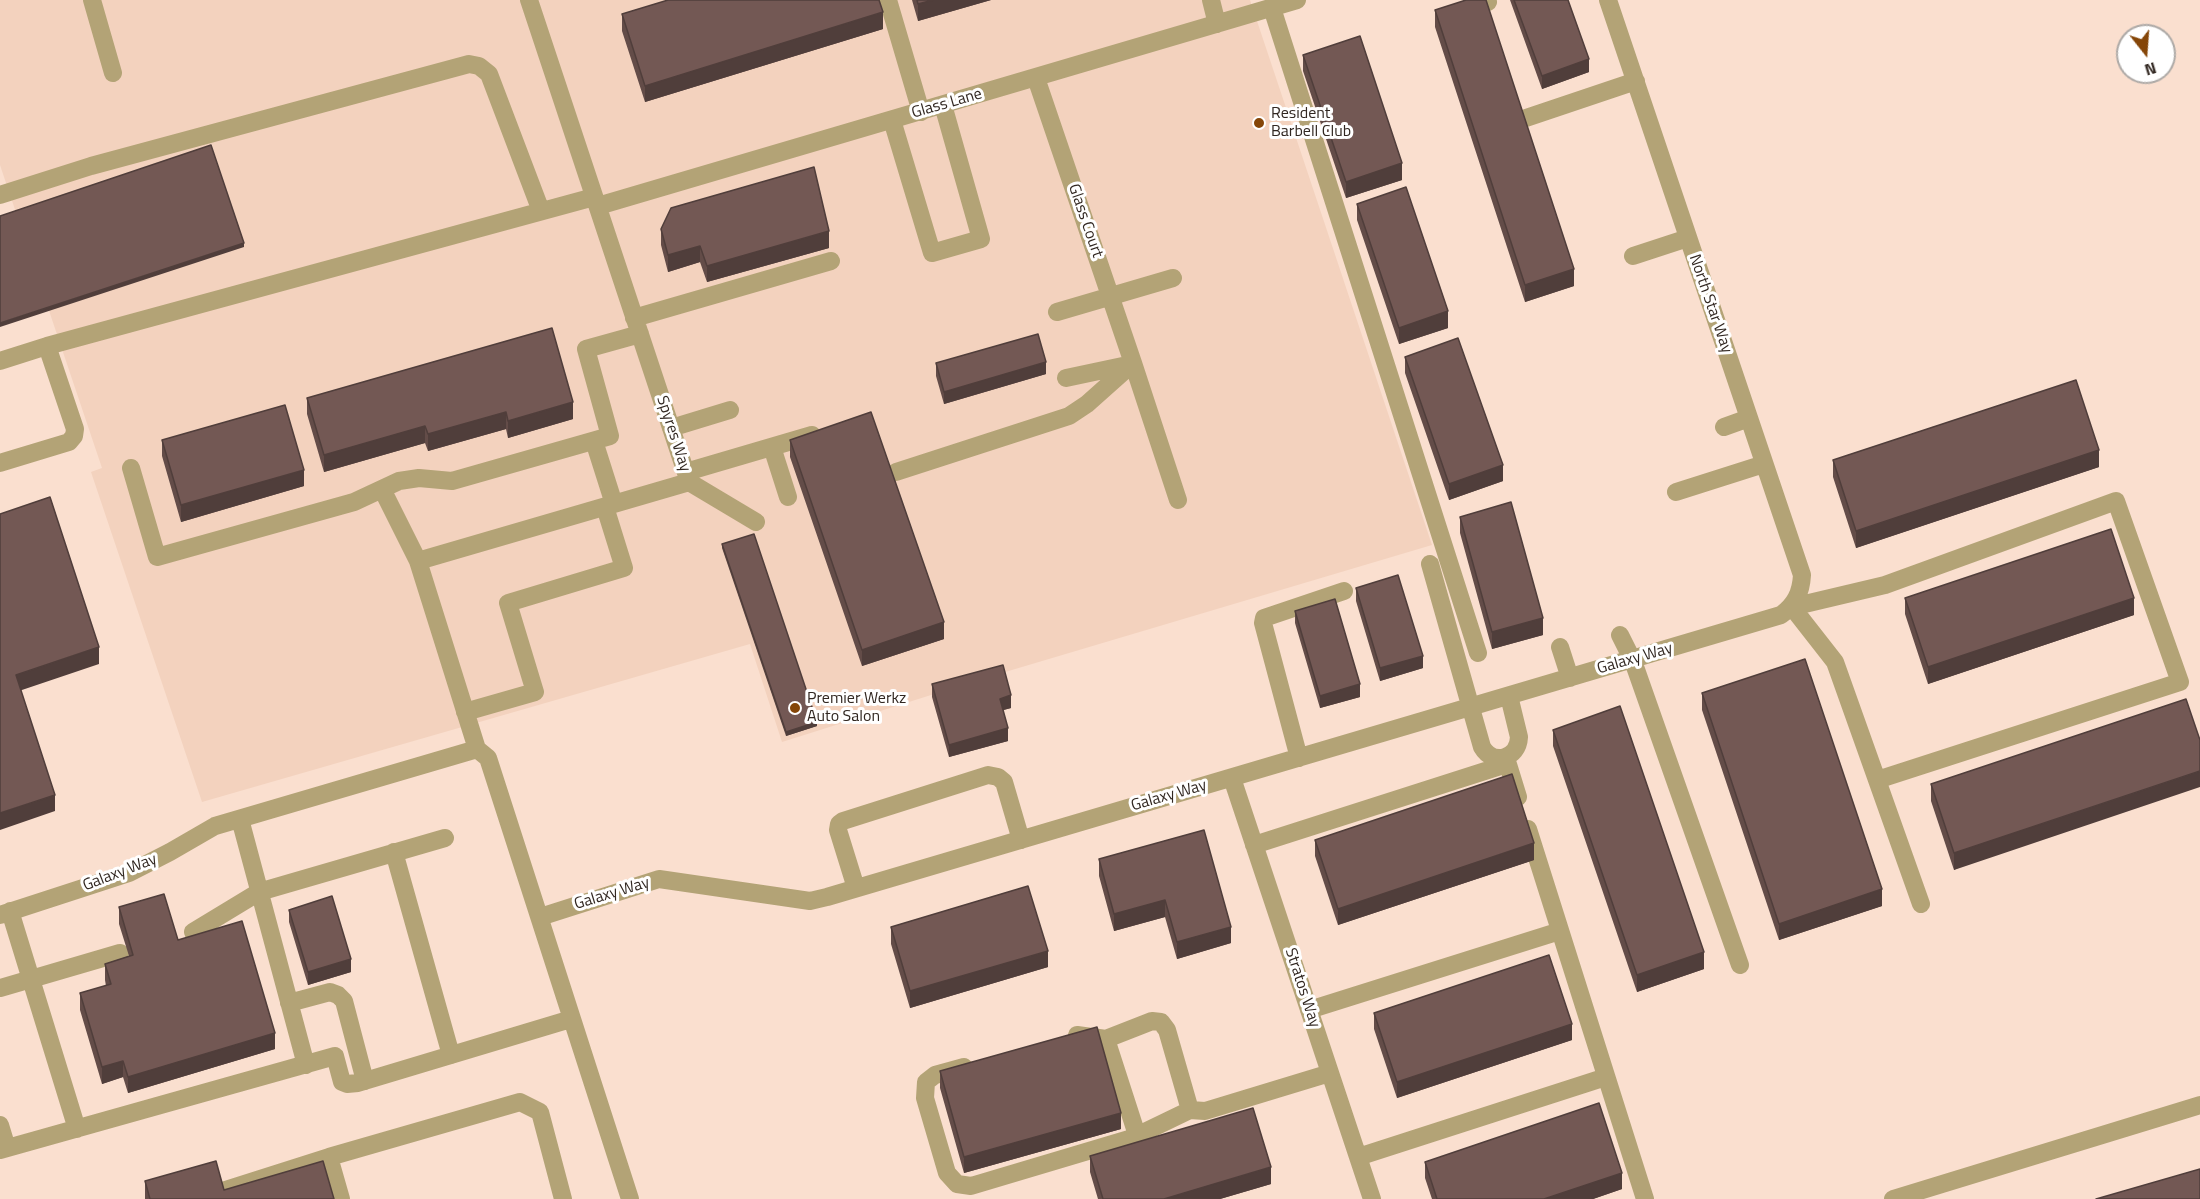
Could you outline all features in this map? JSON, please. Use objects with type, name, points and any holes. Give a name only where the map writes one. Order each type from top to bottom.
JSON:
[{"type":"street","points":[[92,0],[112,73]]},
{"type":"street","name":"Spyres Way","points":[[418,561],[609,505],[687,477],[529,0]]},
{"type":"street","points":[[888,0],[921,112]]},
{"type":"street","points":[[1211,0],[1218,24]]},
{"type":"street","name":"Glass Lane","points":[[0,361],[47,346],[542,211],[596,201],[921,112],[1297,0]]},
{"type":"street","name":"North Star Way","points":[[1608,0],[1802,575],[1801,589],[1792,607]]},
{"type":"street","points":[[1272,8],[1478,653]]},
{"type":"street","points":[[0,195],[91,166],[469,64],[480,66],[489,74],[542,211]]},
{"type":"street","name":"Glass Court","points":[[1036,78],[1178,500]]},
{"type":"street","points":[[1526,118],[1636,81]]},
{"type":"street","points":[[892,120],[932,253],[981,239],[942,105]]},
{"type":"street","points":[[1633,256],[1688,238]]},
{"type":"street","points":[[131,468],[157,557],[354,502],[399,481],[419,478],[453,481],[594,441],[610,436],[586,349],[637,326],[831,261]]},
{"type":"street","points":[[1057,312],[1173,278]]},
{"type":"street","points":[[0,463],[69,442],[74,436],[75,429],[47,346]]},
{"type":"street","points":[[1066,378],[1133,363]]},
{"type":"street","points":[[896,472],[1069,416],[1087,404],[1133,363]]},
{"type":"street","points":[[671,428],[729,410]]},
{"type":"street","points":[[1724,427],[1749,418]]},
{"type":"street","points":[[687,477],[824,431]]},
{"type":"street","points":[[465,712],[535,692],[508,603],[624,568],[594,441]]},
{"type":"street","points":[[772,447],[788,497]]},
{"type":"street","points":[[1676,492],[1764,464]]},
{"type":"street","points":[[687,477],[756,522]]},
{"type":"street","points":[[382,489],[418,561],[477,748],[488,758],[630,1199]]},
{"type":"street","name":"Galaxy Way","points":[[540,917],[659,879],[810,901],[1633,661],[1781,615],[1792,607],[1885,585],[2116,501],[2180,682],[1877,780]]},
{"type":"street","points":[[1430,564],[1482,747],[1485,753],[1506,761]]},
{"type":"street","points":[[1299,758],[1263,623],[1264,618],[1344,591]]},
{"type":"street","points":[[1792,607],[1834,662],[1921,904]]},
{"type":"street","points":[[1620,635],[1633,661],[1740,965]]},
{"type":"street","points":[[1560,647],[1570,678]]},
{"type":"street","points":[[1254,845],[1506,761],[1515,751],[1519,737],[1509,696]]},
{"type":"street","name":"Galaxy Way","points":[[5,913],[129,873],[215,826],[477,748]]},
{"type":"street","points":[[1506,761],[1645,1199]]},
{"type":"street","points":[[856,888],[838,830],[843,821],[988,776],[998,777],[1004,782],[1021,840]]},
{"type":"street","name":"Stratos Way","points":[[1232,778],[1372,1199]]},
{"type":"street","points":[[240,819],[306,1065]]},
{"type":"street","points":[[193,932],[259,892],[444,838]]},
{"type":"street","points":[[394,852],[451,1055]]},
{"type":"street","points":[[5,913],[32,978],[77,1129]]},
{"type":"street","points":[[1309,1010],[1560,931]]},
{"type":"street","points":[[0,988],[120,953]]},
{"type":"street","points":[[290,1003],[330,992],[338,995],[344,1001],[365,1081]]},
{"type":"street","points":[[0,1125],[4,1149],[335,1056],[342,1082],[347,1084],[365,1081],[572,1019]]},
{"type":"street","points":[[1065,1038],[1076,1035],[1106,1039],[1152,1021],[1161,1022],[1167,1030],[1190,1110]]},
{"type":"street","points":[[1106,1039],[1137,1135]]},
{"type":"street","points":[[978,1062],[934,1075],[926,1082],[925,1098],[947,1173],[957,1184],[971,1186],[1137,1135],[1190,1110],[1205,1111],[1330,1073]]},
{"type":"street","points":[[1358,1157],[1606,1077]]},
{"type":"street","points":[[197,1199],[329,1157],[520,1102],[540,1113],[563,1199]]},
{"type":"street","points":[[1893,1199],[2200,1105]]},
{"type":"street","points":[[329,1157],[341,1199]]},
{"type":"shaded area","points":[[0,0],[1250,0],[1432,545],[985,678],[782,742],[750,644],[202,802],[91,472],[102,468],[0,165]]},
{"type":"building","points":[[668,0],[879,0],[883,12],[645,86],[622,14]]},
{"type":"building","points":[[917,0],[933,0],[918,4]]},
{"type":"building","points":[[1466,0],[1486,0],[1574,269],[1525,285],[1435,10]]},
{"type":"building","points":[[1514,0],[1568,0],[1589,59],[1542,76]]},
{"type":"building","points":[[1360,36],[1402,163],[1346,182],[1303,55]]},
{"type":"building","points":[[211,145],[244,243],[0,323],[0,216]]},
{"type":"building","points":[[814,167],[829,231],[707,266],[700,246],[668,255],[661,229],[671,208]]},
{"type":"building","points":[[1406,187],[1448,311],[1399,328],[1357,204]]},
{"type":"building","points":[[552,328],[573,402],[508,421],[506,412],[428,434],[425,426],[324,455],[307,398]]},
{"type":"building","points":[[1038,334],[1046,362],[944,392],[936,363]]},
{"type":"building","points":[[1458,338],[1503,465],[1449,484],[1405,357]]},
{"type":"building","points":[[2076,380],[2099,450],[1856,531],[1833,460]]},
{"type":"building","points":[[285,405],[304,470],[181,505],[162,440]]},
{"type":"building","points":[[871,412],[944,622],[862,650],[790,440]]},
{"type":"building","points":[[50,497],[99,647],[16,675],[55,795],[0,813],[0,514]]},
{"type":"building","points":[[1511,502],[1543,618],[1492,632],[1460,517]]},
{"type":"building","points":[[2111,529],[2134,598],[1928,667],[1905,598]]},
{"type":"building","points":[[754,534],[817,722],[786,732],[722,544]]},
{"type":"building","points":[[1398,575],[1423,656],[1380,668],[1356,588]]},
{"type":"building","points":[[1335,599],[1360,684],[1320,696],[1295,611]]},
{"type":"building","points":[[1805,659],[1882,889],[1779,924],[1702,693]]},
{"type":"building","points":[[1003,665],[1011,695],[1000,699],[1008,728],[949,745],[932,684]]},
{"type":"building","points":[[2186,699],[2200,740],[2200,771],[1954,853],[1931,784]]},
{"type":"building","points":[[1620,706],[1704,952],[1637,975],[1553,730]]},
{"type":"building","points":[[1512,774],[1534,843],[1338,909],[1315,840]]},
{"type":"building","points":[[1204,830],[1231,927],[1177,942],[1165,900],[1114,914],[1099,859]]},
{"type":"building","points":[[1028,886],[1048,951],[910,991],[891,927]]},
{"type":"building","points":[[164,894],[178,940],[242,921],[275,1033],[128,1077],[123,1061],[102,1067],[80,993],[111,984],[105,964],[133,955],[119,907]]},
{"type":"building","points":[[332,896],[351,959],[308,972],[289,910]]},
{"type":"building","points":[[1549,955],[1572,1024],[1397,1082],[1374,1013]]},
{"type":"building","points":[[1097,1027],[1121,1113],[964,1157],[940,1071]]},
{"type":"building","points":[[1599,1103],[1622,1173],[1544,1199],[1437,1199],[1425,1162]]},
{"type":"building","points":[[1253,1108],[1271,1167],[1164,1199],[1103,1199],[1090,1156]]},
{"type":"building","points":[[216,1161],[224,1190],[323,1161],[334,1199],[150,1199],[145,1181]]},
{"type":"building","points":[[2200,1169],[2200,1199],[2096,1199]]},
{"type":"place","name":"Resident Barbell Club","points":[[1259,123]]},
{"type":"place","name":"Premier Werkz Auto Salon","points":[[795,708]]}]
